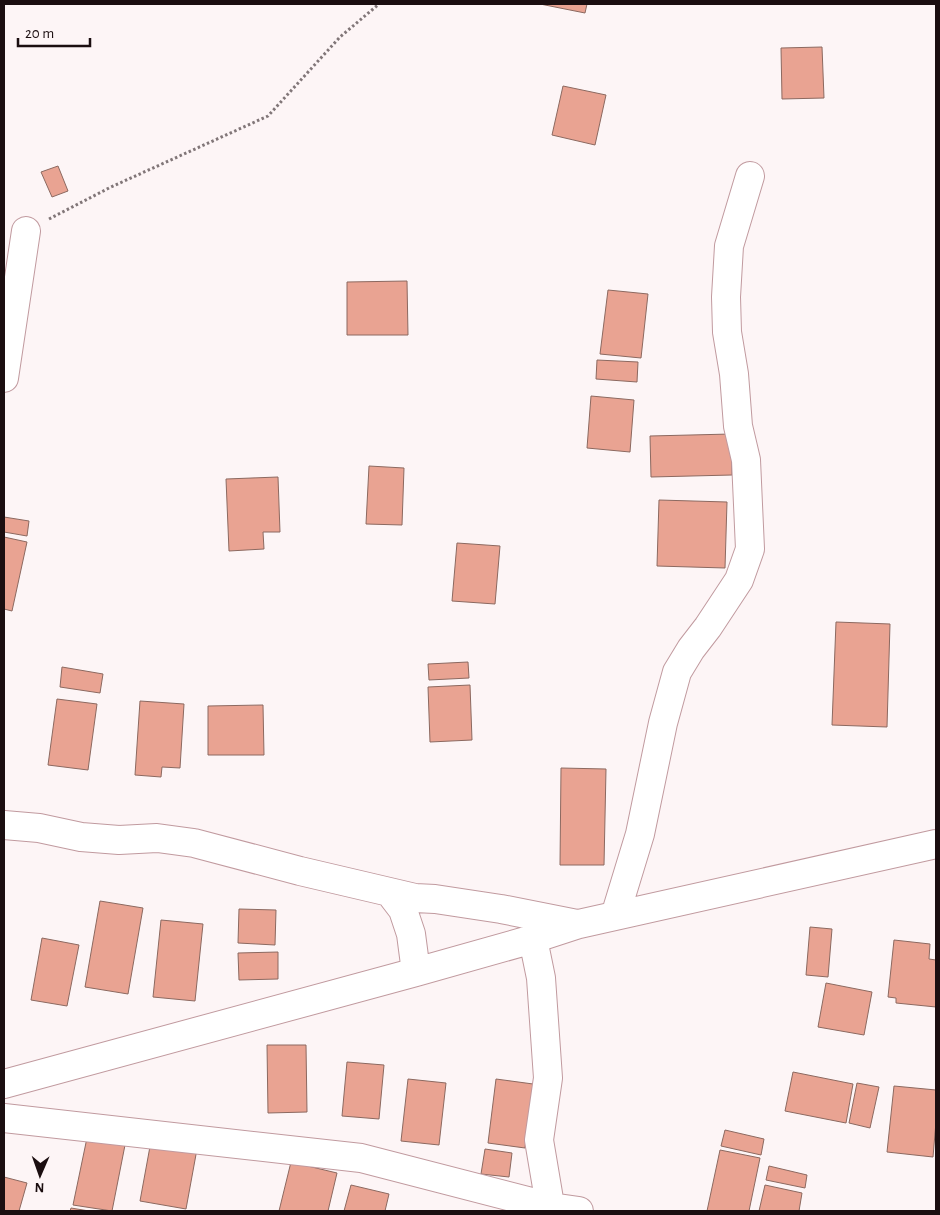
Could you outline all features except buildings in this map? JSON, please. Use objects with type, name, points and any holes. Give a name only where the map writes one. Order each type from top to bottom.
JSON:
[{"type":"street","points":[[615,916],[640,834],[663,722],[677,672],[739,580],[750,549],[746,460],[738,426],[734,374],[727,332],[726,297],[730,246],[750,176]]},
{"type":"street","points":[[4,378],[26,231]]},
{"type":"street","points":[[4,825],[39,828],[81,837],[119,840],[157,838],[194,843],[300,872],[390,893],[501,909],[578,924]]},
{"type":"street","points":[[4,1084],[416,972],[533,939],[578,924],[936,844]]},
{"type":"street","points":[[390,893],[403,910],[411,934],[416,972]]},
{"type":"street","points":[[533,939],[541,978],[548,1078],[539,1140],[552,1209]]},
{"type":"street","points":[[4,1118],[361,1158],[552,1209],[579,1211]]},
{"type":"path","points":[[26,231],[111,187],[268,116],[340,38],[379,4]]}]
